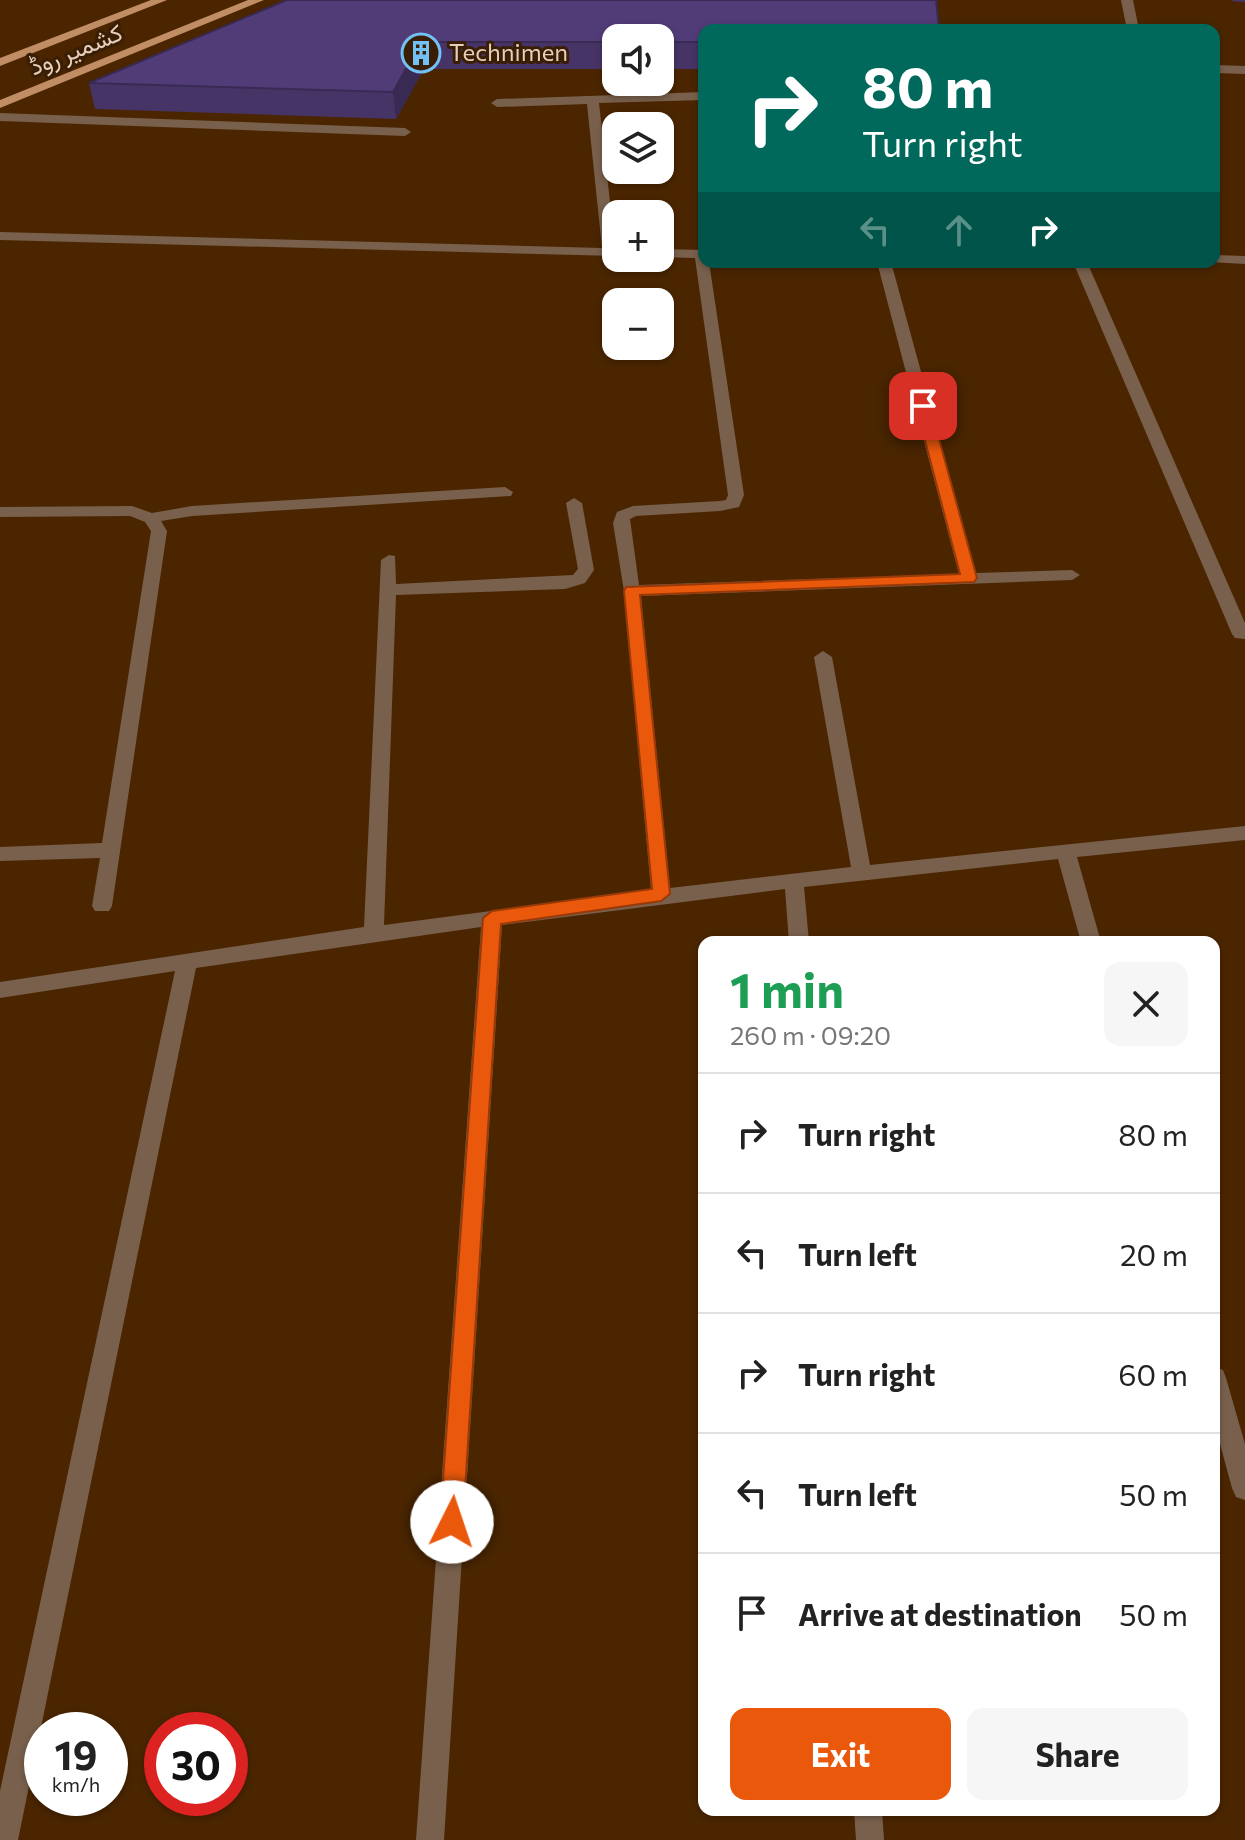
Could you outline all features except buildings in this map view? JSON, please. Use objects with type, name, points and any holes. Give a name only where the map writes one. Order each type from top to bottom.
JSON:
[{"type":"main road","name":"کشمیر روڈ","points":[[0,62],[161,0]]},
{"type":"main road","name":"کشمیر روڈ","points":[[0,104],[258,0]]},
{"type":"street","points":[[1127,0],[1132,24]]},
{"type":"street","points":[[1220,69],[1245,70]]},
{"type":"street","points":[[497,103],[698,96]]},
{"type":"street","points":[[593,101],[605,200]]},
{"type":"street","points":[[0,117],[405,132]]},
{"type":"street","points":[[0,236],[602,252]]},
{"type":"street","points":[[674,253],[698,254]]},
{"type":"street","points":[[1220,259],[1245,260]]},
{"type":"street","points":[[661,894],[632,591],[621,523],[623,516],[633,511],[720,506],[733,503],[736,495],[705,268]]},
{"type":"street","points":[[886,268],[969,578]]},
{"type":"street","points":[[1083,268],[1241,634]]},
{"type":"street","points":[[0,512],[132,511],[151,518],[192,511],[505,492]]},
{"type":"street","points":[[387,590],[565,583],[579,579],[586,570],[574,503]]},
{"type":"street","points":[[102,906],[159,531],[151,518]]},
{"type":"street","points":[[374,934],[389,560]]},
{"type":"street","points":[[632,591],[1072,575]]},
{"type":"street","points":[[823,657],[862,873]]},
{"type":"street","points":[[0,990],[187,960],[661,894],[1245,833]]},
{"type":"street","points":[[0,854],[111,850]]},
{"type":"street","points":[[1065,850],[1089,936]]},
{"type":"street","points":[[794,880],[799,936]]},
{"type":"street","points":[[430,1840],[492,918]]},
{"type":"street","points":[[4,1840],[187,960]]},
{"type":"street","points":[[1220,1399],[1245,1488]]},
{"type":"street","points":[[868,1816],[870,1840]]},
{"type":"place","name":"Technimen","points":[[421,53]]},
{"type":"route","points":[[452,1522],[492,918],[661,894],[632,591],[969,578],[923,406]]}]
